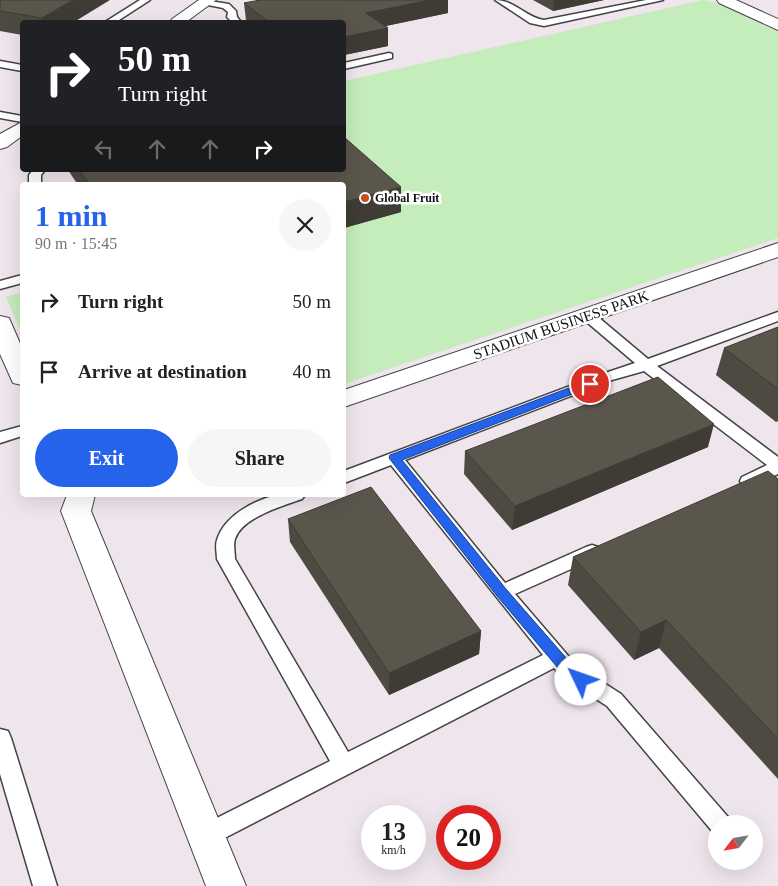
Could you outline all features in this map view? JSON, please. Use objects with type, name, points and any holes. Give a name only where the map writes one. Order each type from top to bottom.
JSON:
[{"type":"street","points":[[724,0],[778,25]]},
{"type":"street","points":[[180,20],[208,1]]},
{"type":"street","points":[[0,143],[20,129]]},
{"type":"street","name":"STADIUM BUSINESS PARK","points":[[346,398],[778,250]]},
{"type":"street","points":[[0,323],[5,349],[20,375]]},
{"type":"street","points":[[80,497],[76,510],[226,886]]},
{"type":"lane","points":[[113,20],[146,0]]},
{"type":"lane","points":[[499,0],[533,20],[544,23],[659,0]]},
{"type":"lane","points":[[208,1],[226,6],[232,11],[232,17],[234,20]]},
{"type":"lane","points":[[346,66],[388,56]]},
{"type":"lane","points":[[0,64],[20,68]]},
{"type":"lane","points":[[0,116],[20,120]]},
{"type":"lane","points":[[0,286],[20,280]]},
{"type":"lane","points":[[588,315],[646,365],[778,466],[734,487]]},
{"type":"lane","points":[[346,476],[607,377],[646,365],[778,316]]},
{"type":"lane","points":[[0,438],[20,432]]},
{"type":"lane","points":[[394,458],[557,657],[581,680],[614,700],[712,815]]},
{"type":"lane","points":[[290,497],[254,510],[235,525],[226,539],[226,559],[344,764]]},
{"type":"lane","points":[[502,592],[609,544]]},
{"type":"lane","points":[[205,836],[557,657]]},
{"type":"lane","points":[[0,738],[45,886]]},
{"type":"shaded area","points":[[0,0],[778,0],[778,886],[0,886]]},
{"type":"green space","points":[[703,0],[717,3],[778,32],[778,238],[346,383],[346,182],[344,182],[344,172],[346,172],[346,81]]},
{"type":"green space","points":[[20,293],[20,330],[6,297]]},
{"type":"building","points":[[0,0],[72,0],[42,18],[0,11]]},
{"type":"building","points":[[260,0],[430,0],[366,13],[388,28],[346,37],[346,20],[266,20],[244,3]]},
{"type":"building","points":[[346,139],[401,187],[346,201],[346,182],[88,182],[80,172],[346,172]]},
{"type":"building","points":[[778,327],[778,389],[724,348]]},
{"type":"building","points":[[658,377],[714,424],[515,506],[465,451]]},
{"type":"building","points":[[768,471],[778,479],[778,739],[666,620],[641,632],[573,557]]},
{"type":"building","points":[[371,487],[481,631],[389,673],[288,519]]},
{"type":"place","name":"Global Fruit","points":[[365,198]]},
{"type":"route","points":[[581,680],[569,671],[502,592],[394,458],[590,384]]}]
